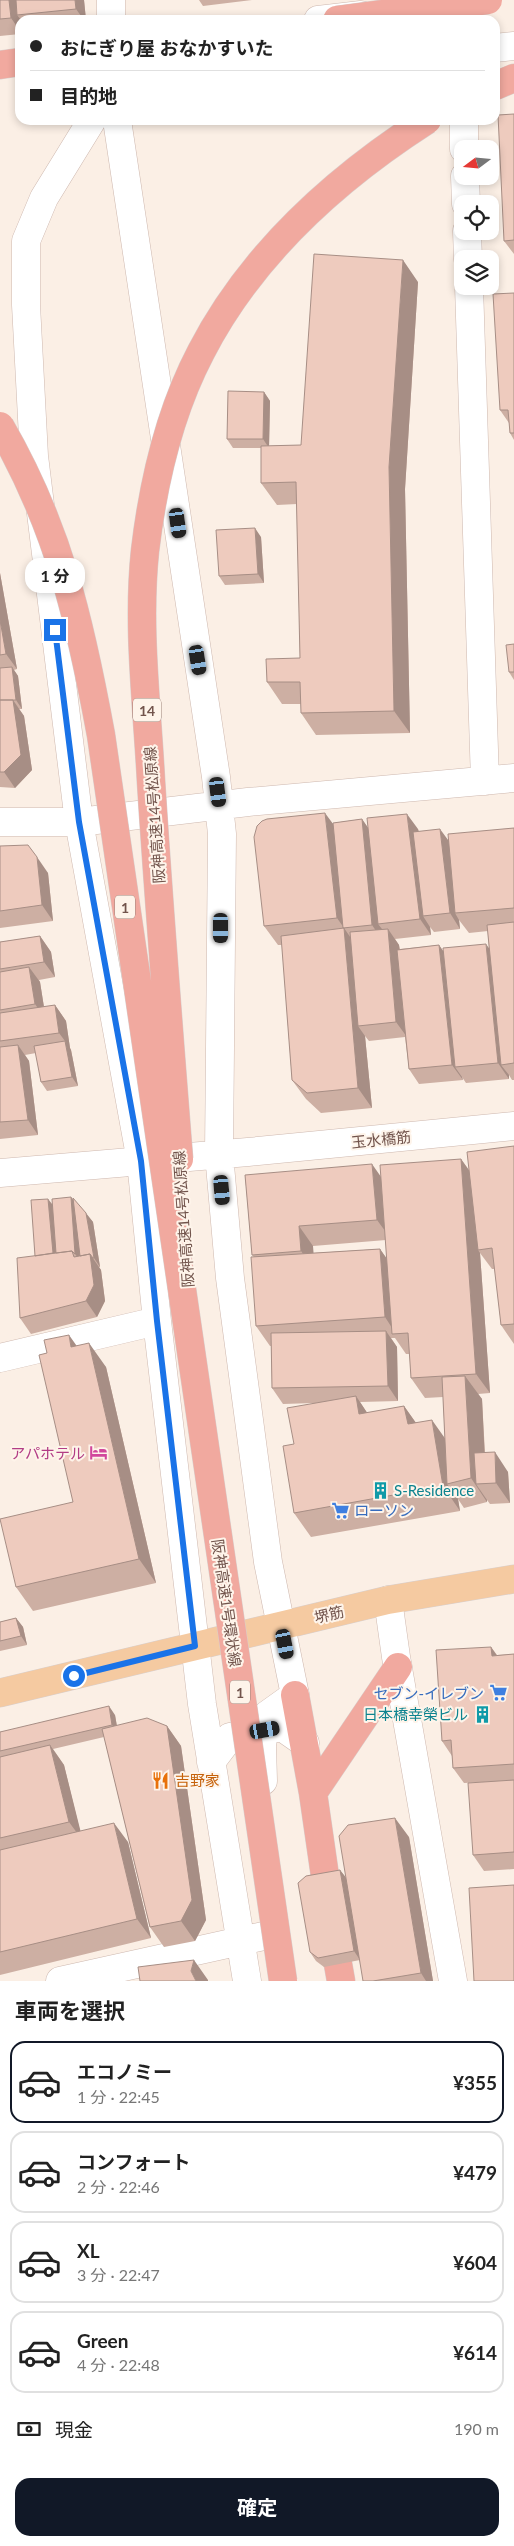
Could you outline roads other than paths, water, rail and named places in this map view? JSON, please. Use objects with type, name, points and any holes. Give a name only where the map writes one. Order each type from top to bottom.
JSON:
[{"type":"highway","points":[[375,15],[488,0]]},
{"type":"highway","points":[[0,65],[15,63]]},
{"type":"highway","points":[[500,84],[514,78]]},
{"type":"highway","name":"阪神高速14号松原線","points":[[197,1403],[154,834],[142,633],[145,553],[157,475],[177,409],[201,352],[239,292],[279,240],[327,193],[383,148],[418,125]]},
{"type":"highway","name":"1","points":[[0,426],[25,470],[51,529],[72,595],[88,664],[102,745],[197,1403]]},
{"type":"highway","name":"阪神高速1号環状線","points":[[197,1403],[283,1981]]},
{"type":"highway","points":[[313,1793],[398,1667]]},
{"type":"highway","points":[[294,1695],[305,1744],[326,1883]]},
{"type":"main road","name":"堺筋","points":[[0,1693],[388,1600],[514,1579]]},
{"type":"street","points":[[111,0],[111,15]]},
{"type":"street","points":[[380,15],[467,8]]},
{"type":"street","points":[[500,47],[514,46]]},
{"type":"street","points":[[89,125],[44,198],[26,241],[26,305],[34,456],[79,822],[141,1161],[157,1321],[195,1646],[211,1762],[247,1981]]},
{"type":"street","points":[[118,125],[222,834],[219,1154],[230,1278],[268,1562],[294,1695],[268,1715],[262,1745],[268,1935],[274,1981]]},
{"type":"street","points":[[464,125],[464,140]]},
{"type":"street","points":[[469,295],[485,781]]},
{"type":"street","points":[[0,460],[34,456]]},
{"type":"street","points":[[0,822],[79,822],[219,806],[514,778]]},
{"type":"street","name":"玉水橋筋","points":[[141,1161],[514,1126]]},
{"type":"street","points":[[0,1173],[141,1161]]},
{"type":"street","points":[[0,1358],[157,1321]]},
{"type":"street","points":[[388,1600],[453,1981]]},
{"type":"street","points":[[211,1762],[230,1737],[265,1730],[282,1727],[305,1744]]},
{"type":"street","points":[[60,1981],[268,1935]]},
{"type":"place","name":"アパホテル","points":[[99,1453]]},
{"type":"place","name":"S-Residence","points":[[380,1490]]},
{"type":"place","name":"ローソン","points":[[340,1510]]},
{"type":"place","name":"セブン-イレブン","points":[[498,1693]]},
{"type":"place","name":"日本橋幸榮ビル","points":[[482,1714]]},
{"type":"place","name":"吉野家","points":[[161,1780]]}]
